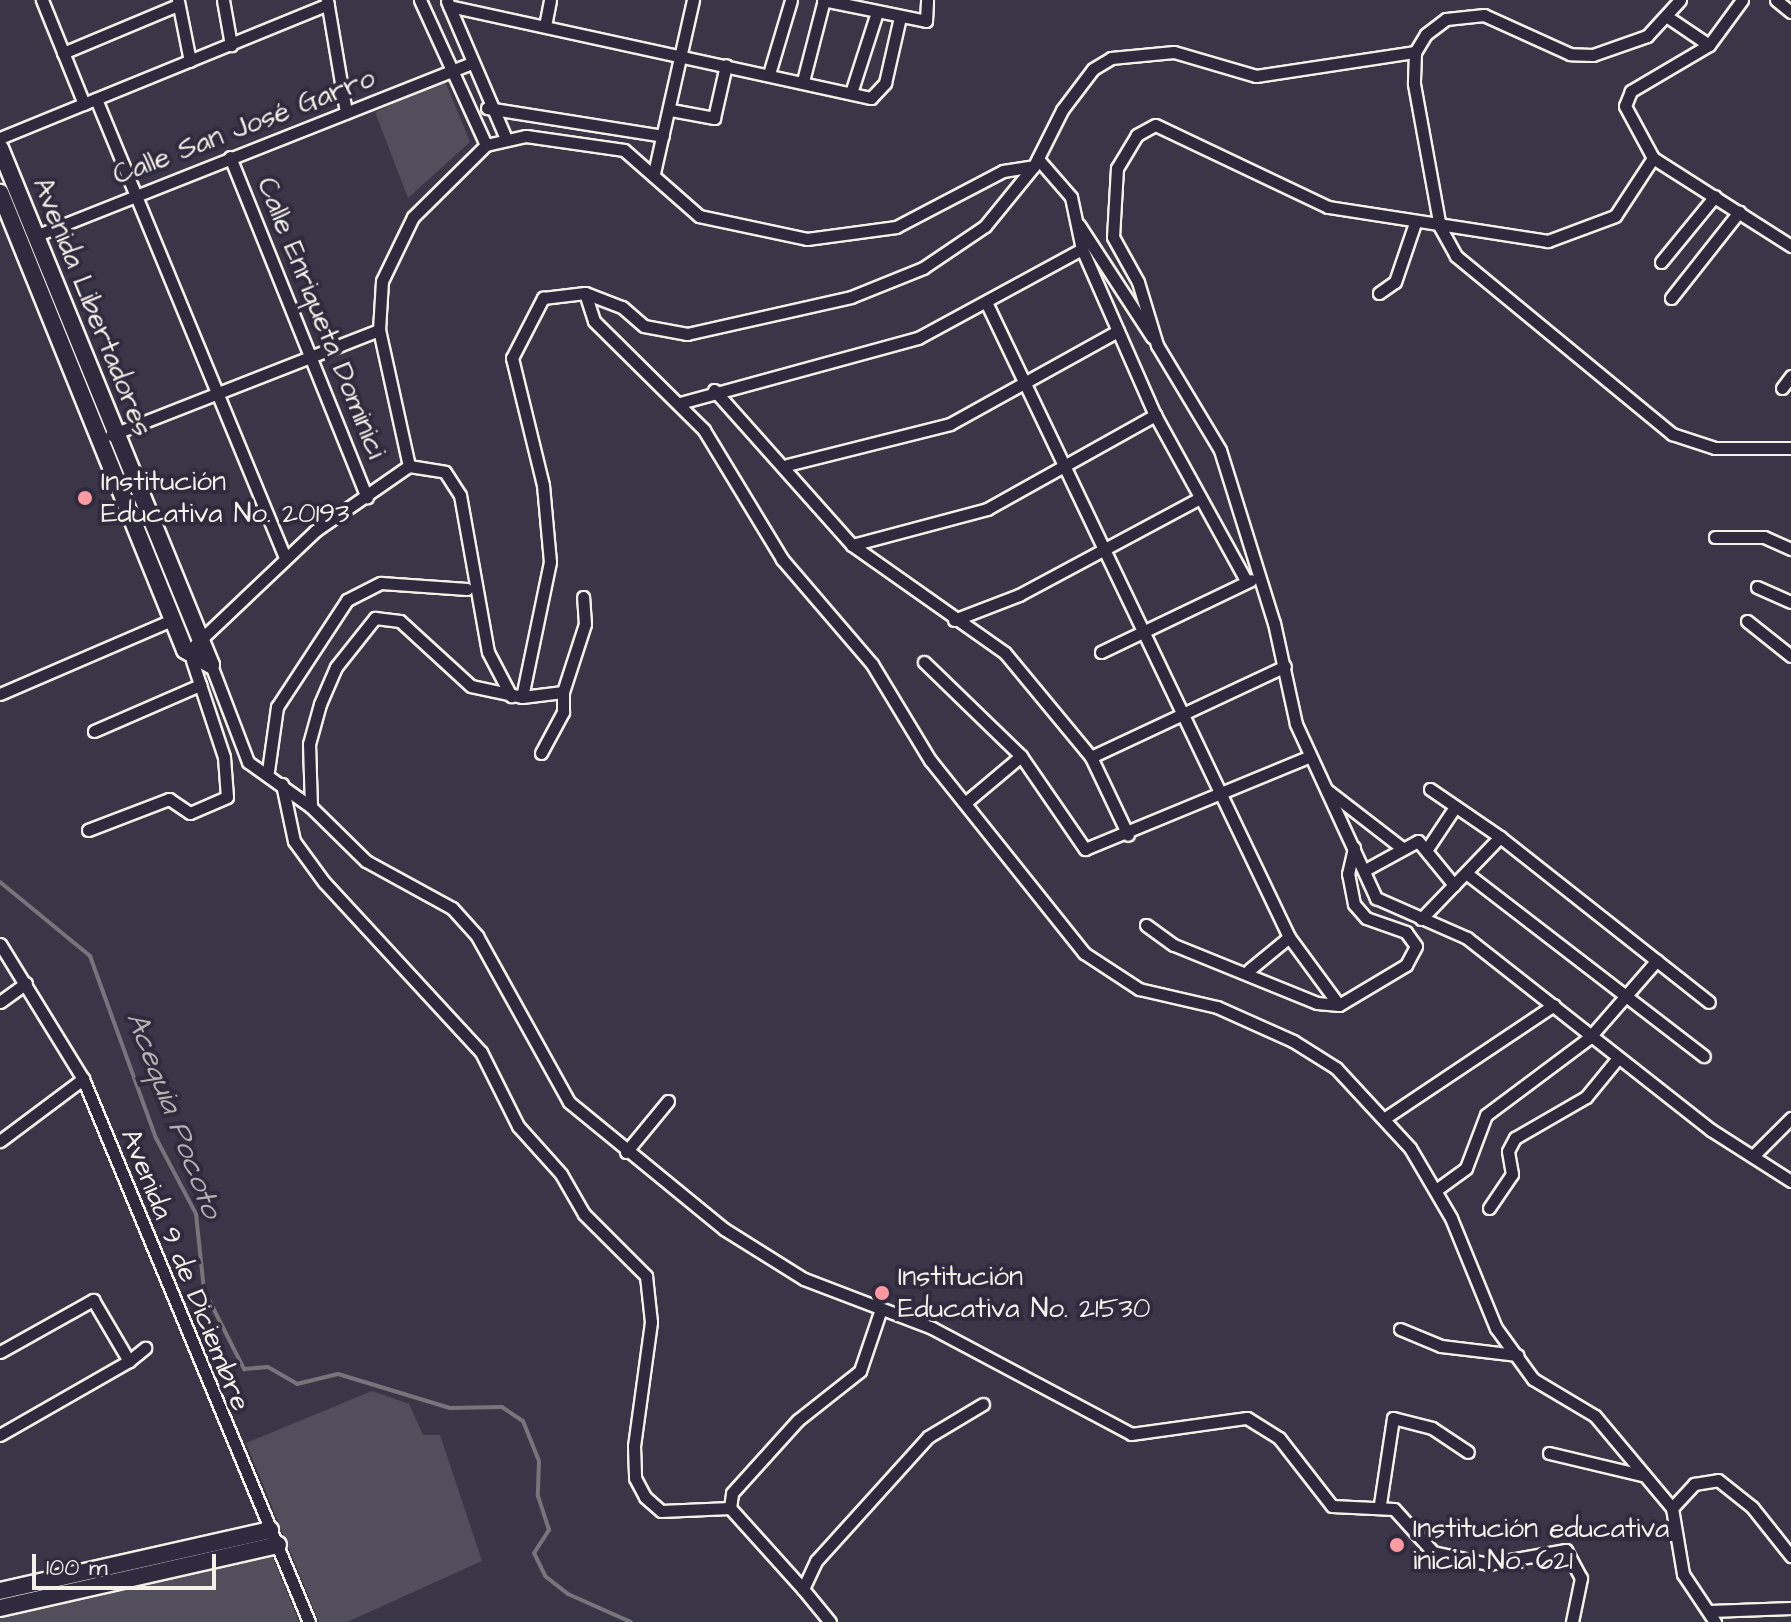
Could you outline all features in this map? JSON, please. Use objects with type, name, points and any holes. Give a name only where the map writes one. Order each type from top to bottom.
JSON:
[{"type":"street","points":[[42,0],[63,53],[136,195],[285,557]]},
{"type":"street","points":[[223,0],[231,45]]},
{"type":"street","points":[[420,0],[486,145]]},
{"type":"street","points":[[545,26],[550,0]]},
{"type":"street","points":[[654,173],[671,110],[693,0]]},
{"type":"street","points":[[769,74],[791,0]]},
{"type":"street","points":[[803,81],[824,0],[870,7],[900,17],[926,21],[927,0]]},
{"type":"street","points":[[516,696],[550,562],[543,485],[512,358],[543,298],[585,293],[622,307],[644,326],[687,334],[851,297],[954,249],[985,226],[1036,163],[1062,110],[1093,69],[1111,58],[1174,52],[1256,76],[1415,52],[1446,19],[1467,13],[1570,54],[1593,55],[1647,36],[1669,18],[1680,0]]},
{"type":"street","points":[[1742,0],[1709,45],[1627,97],[1632,128],[1653,158],[1791,246]]},
{"type":"street","points":[[63,53],[178,2],[190,61]]},
{"type":"street","points":[[0,138],[231,45],[327,2],[346,112]]},
{"type":"street","points":[[448,3],[851,93],[881,93],[900,17]]},
{"type":"street","points":[[448,3],[487,108],[505,136]]},
{"type":"street","points":[[851,93],[870,7]]},
{"type":"street","points":[[1669,18],[1709,45]]},
{"type":"street","points":[[1415,52],[1440,227],[1456,256],[1672,434],[1715,448],[1791,448]]},
{"type":"street","name":"Calle San José Garro","points":[[27,229],[136,195],[470,64]]},
{"type":"street","points":[[671,110],[714,118],[726,65]]},
{"type":"street","points":[[487,108],[663,136]]},
{"type":"street","points":[[1157,345],[1138,282],[1113,237],[1110,206],[1125,149],[1146,128],[1168,126],[1303,200],[1415,223],[1548,241],[1585,233],[1615,216],[1653,158]]},
{"type":"street","points":[[409,466],[379,330],[382,281],[399,241],[430,196],[486,145],[505,136],[624,150],[654,173],[699,216],[807,239],[896,227],[1003,171],[1036,163],[1055,171],[1078,224],[1157,345],[1220,450],[1262,582],[1308,757],[1376,898],[1467,938],[1554,1005],[1589,1038],[1791,1181]]},
{"type":"street","name":"Avenida Libertadores","points":[[0,148],[172,620],[189,655]]},
{"type":"street","name":"Calle Enriqueta Dominici","points":[[230,157],[367,497]]},
{"type":"street","name":"Avenida Libertadores","points":[[0,193],[27,229]]},
{"type":"street","points":[[1661,262],[1715,196]]},
{"type":"street","points":[[1671,298],[1739,212]]},
{"type":"street","points":[[1379,293],[1395,282],[1415,223]]},
{"type":"street","points":[[1078,224],[1082,249],[1155,415],[1245,579]]},
{"type":"street","points":[[0,240],[27,229]]},
{"type":"street","points":[[680,403],[714,390],[889,349],[986,302],[1082,249]]},
{"type":"street","points":[[585,293],[594,321],[704,430],[782,559],[872,664],[965,803],[1084,953],[1115,979],[1256,1021],[1336,1068],[1385,1118],[1436,1190],[1480,1300],[1533,1379],[1595,1416],[1641,1475],[1672,1508],[1683,1574],[1712,1616],[1791,1608]]},
{"type":"street","points":[[986,302],[1289,937],[1339,1005]]},
{"type":"street","points":[[107,436],[379,330]]},
{"type":"street","points":[[787,465],[950,424],[1118,331]]},
{"type":"street","points":[[1782,388],[1791,376]]},
{"type":"street","points":[[714,390],[787,465],[852,545],[954,620],[985,633],[1091,757],[1128,835]]},
{"type":"street","points":[[852,545],[987,509],[1155,415]]},
{"type":"street","name":"Avenida Libertadores","points":[[107,436],[205,641],[211,665]]},
{"type":"street","points":[[189,655],[285,557],[409,466],[445,472],[460,495],[488,652],[516,696]]},
{"type":"street","points":[[954,620],[1106,549],[1200,498]]},
{"type":"street","points":[[1715,537],[1764,537],[1791,549]]},
{"type":"street","points":[[1101,652],[1245,579],[1262,582]]},
{"type":"street","points":[[266,770],[277,707],[347,600],[381,583],[467,589]]},
{"type":"street","points":[[1757,587],[1791,602]]},
{"type":"street","points":[[541,753],[563,712],[563,692],[585,624],[583,597]]},
{"type":"street","points":[[311,807],[309,744],[320,704],[336,667],[375,618],[400,621],[471,686],[516,696],[563,692]]},
{"type":"street","points":[[0,694],[172,620]]},
{"type":"street","points":[[1747,621],[1791,656]]},
{"type":"street","points":[[189,655],[211,665],[248,762],[266,770],[311,807],[366,861],[452,908],[494,965],[548,1075],[626,1152],[724,1229],[804,1279],[880,1312],[932,1328],[1131,1434],[1247,1418],[1279,1438],[1332,1506],[1380,1504],[1394,1509],[1433,1552],[1488,1564],[1573,1553],[1581,1578],[1572,1622]]},
{"type":"street","points":[[88,830],[169,799],[190,813],[227,797],[224,757],[189,655]]},
{"type":"street","points":[[924,662],[1021,756],[1085,849],[1224,796],[1308,757]]},
{"type":"street","points":[[1091,757],[1285,666]]},
{"type":"street","points":[[94,731],[200,685]]},
{"type":"street","points":[[965,803],[1021,756]]},
{"type":"street","points":[[282,784],[294,841],[324,882],[472,1041],[518,1126],[561,1174],[584,1214],[646,1276],[651,1322],[634,1446],[635,1478],[645,1497],[661,1511],[730,1508]]},
{"type":"street","points":[[1324,788],[1352,802],[1402,848]]},
{"type":"street","points":[[1430,789],[1453,810],[1500,837],[1709,1002]]},
{"type":"street","points":[[1427,849],[1453,810]]},
{"type":"street","points":[[1421,919],[1500,837]]},
{"type":"street","points":[[1365,870],[1418,841],[1454,885]]},
{"type":"street","points":[[1146,925],[1174,945],[1249,970],[1317,1003],[1339,1005],[1406,965],[1416,946],[1406,932],[1366,918],[1354,904],[1348,874],[1354,848]]},
{"type":"street","points":[[1466,873],[1704,1056]]},
{"type":"street","points":[[1249,970],[1289,937]]},
{"type":"street","name":"Avenida 9 de Diciembre","points":[[0,944],[83,1079],[309,1622]]},
{"type":"street","points":[[1436,1190],[1466,1168],[1486,1115],[1589,1038],[1657,960]]},
{"type":"street","points":[[0,1002],[26,983]]},
{"type":"street","points":[[1385,1118],[1554,1005]]},
{"type":"street","points":[[1489,1208],[1512,1174],[1508,1151],[1515,1138],[1586,1097],[1618,1058]]},
{"type":"street","points":[[0,1141],[83,1079]]},
{"type":"street","points":[[626,1152],[668,1101]]},
{"type":"street","points":[[1753,1156],[1791,1118]]},
{"type":"street","points":[[0,1352],[93,1300],[129,1361]]},
{"type":"street","points":[[730,1508],[737,1482],[860,1371],[880,1312]]},
{"type":"street","points":[[1400,1329],[1441,1346],[1517,1355]]},
{"type":"street","points":[[0,1435],[129,1361],[145,1348]]},
{"type":"street","points":[[803,1589],[816,1561],[928,1437],[983,1404]]},
{"type":"street","points":[[1380,1504],[1393,1418],[1432,1428],[1468,1452]]},
{"type":"street","points":[[1549,1453],[1641,1475]]},
{"type":"street","points":[[1672,1508],[1694,1484],[1718,1480],[1752,1507],[1791,1556]]},
{"type":"street","points":[[730,1508],[830,1622]]},
{"type":"street","points":[[0,1591],[274,1537]]},
{"type":"street","points":[[0,1608],[274,1537]]},
{"type":"shaded area","points":[[445,81],[470,142],[408,198],[375,112]]},
{"type":"shaded area","points":[[372,1391],[409,1404],[423,1435],[440,1435],[482,1561],[347,1622],[319,1622],[246,1443]]},
{"type":"shaded area","points":[[272,1555],[299,1622],[0,1622],[0,1617]]},
{"type":"waterway","name":"Acequia Pocoto","points":[[0,882],[90,956],[156,1138],[196,1214],[204,1290],[244,1369],[268,1367],[297,1384],[338,1374],[450,1408],[502,1407],[523,1421],[539,1461],[538,1496],[549,1530],[534,1553],[545,1576],[568,1594],[631,1622]]},
{"type":"place","name":"Institución Educativa No. 20193","points":[[85,498]]},
{"type":"place","name":"Institución Educativa No. 21530","points":[[882,1293]]},
{"type":"place","name":"Institución educativa inicial No. 621","points":[[1397,1545]]}]
